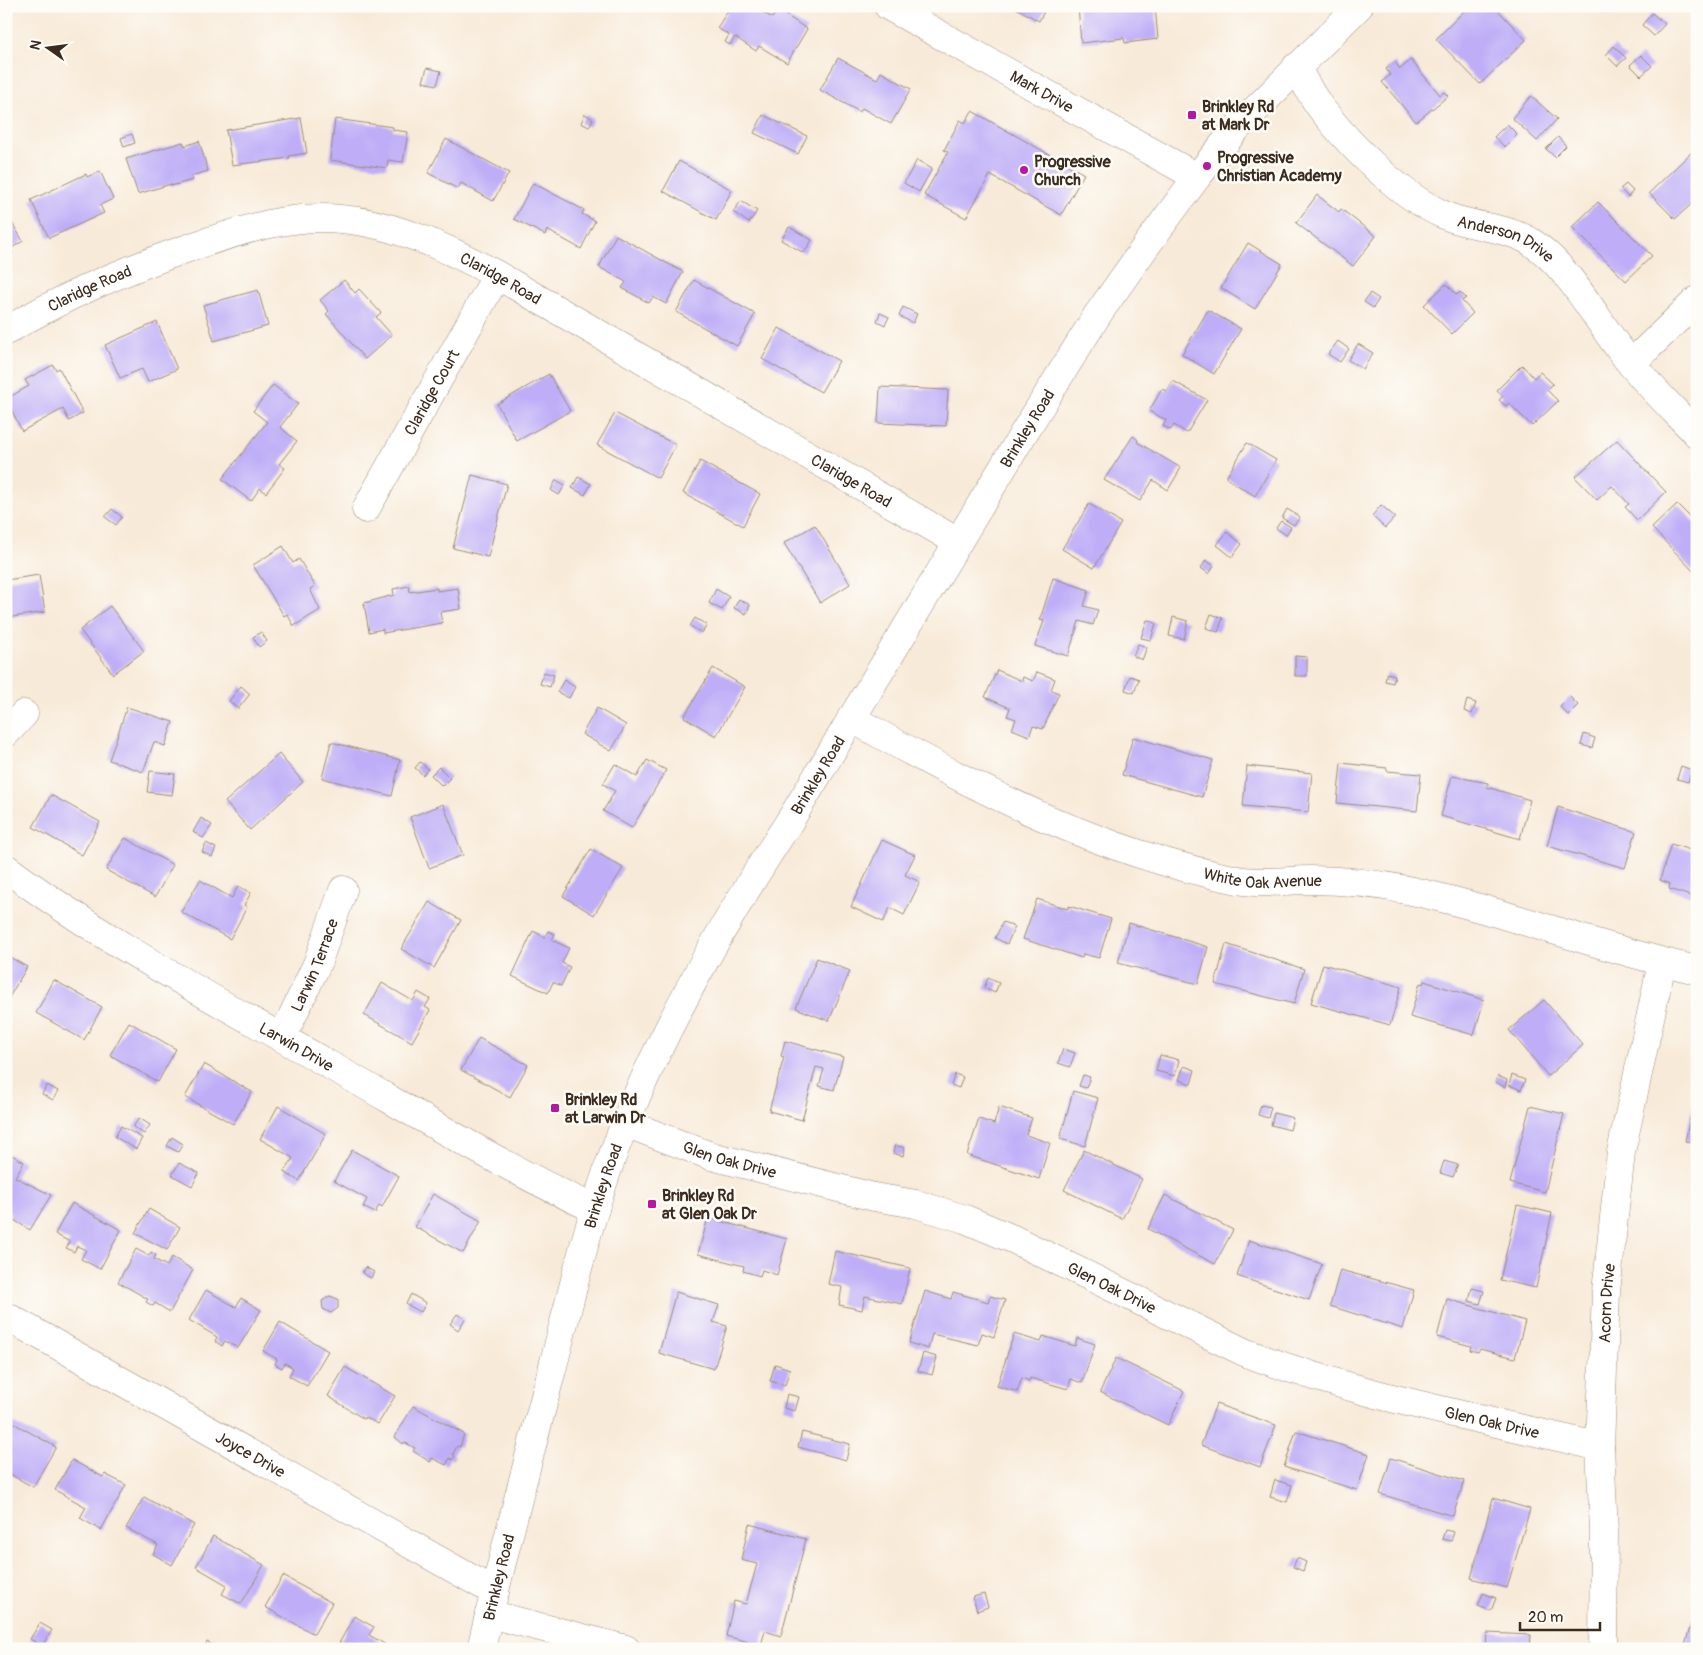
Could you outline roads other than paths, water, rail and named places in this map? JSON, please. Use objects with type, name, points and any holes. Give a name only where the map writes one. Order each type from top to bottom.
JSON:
[{"type":"street","name":"Mark Drive","points":[[888,6],[1197,177]]},
{"type":"street","name":"Brinkley Road","points":[[481,1649],[595,1209],[625,1123],[669,1024],[698,971],[1098,314],[1197,177],[1236,129],[1359,6]]},
{"type":"street","name":"Anderson Drive","points":[[1296,67],[1322,110],[1342,135],[1421,202],[1444,215],[1473,226],[1503,231],[1530,242],[1551,258],[1631,364],[1697,434]]},
{"type":"street","name":"Claridge Road","points":[[6,331],[90,286],[162,257],[233,233],[298,218],[336,218],[366,223],[434,245],[498,275],[958,542]]},
{"type":"street","name":"Claridge Court","points":[[366,509],[498,275]]},
{"type":"street","points":[[1631,364],[1697,300]]},
{"type":"street","name":"White Oak Avenue","points":[[851,718],[907,750],[1026,809],[1128,850],[1195,870],[1250,882],[1325,880],[1365,883],[1411,891],[1493,911],[1662,962],[1697,970]]},
{"type":"street","name":"Larwin Drive","points":[[6,868],[68,912],[132,952],[530,1178],[595,1209]]},
{"type":"street","name":"Larwin Terrace","points":[[282,1038],[316,964],[343,890]]},
{"type":"street","name":"Acorn Drive","points":[[1603,1649],[1604,1532],[1600,1447],[1606,1292],[1621,1152],[1662,962]]},
{"type":"street","name":"Glen Oak Drive","points":[[625,1123],[711,1156],[874,1197],[916,1204],[965,1219],[1013,1239],[1244,1352],[1274,1364],[1326,1380],[1600,1447]]},
{"type":"street","name":"Joyce Drive","points":[[6,1316],[492,1603],[626,1649]]},
{"type":"place","name":"Brinkley Rd at Mark Dr","points":[[1192,115]]},
{"type":"place","name":"Progressive Christian Academy","points":[[1207,166]]},
{"type":"place","name":"Progressive Church","points":[[1024,170]]},
{"type":"place","name":"Brinkley Rd at Larwin Dr","points":[[555,1108]]},
{"type":"place","name":"Brinkley Rd at Glen Oak Dr","points":[[652,1204]]}]
